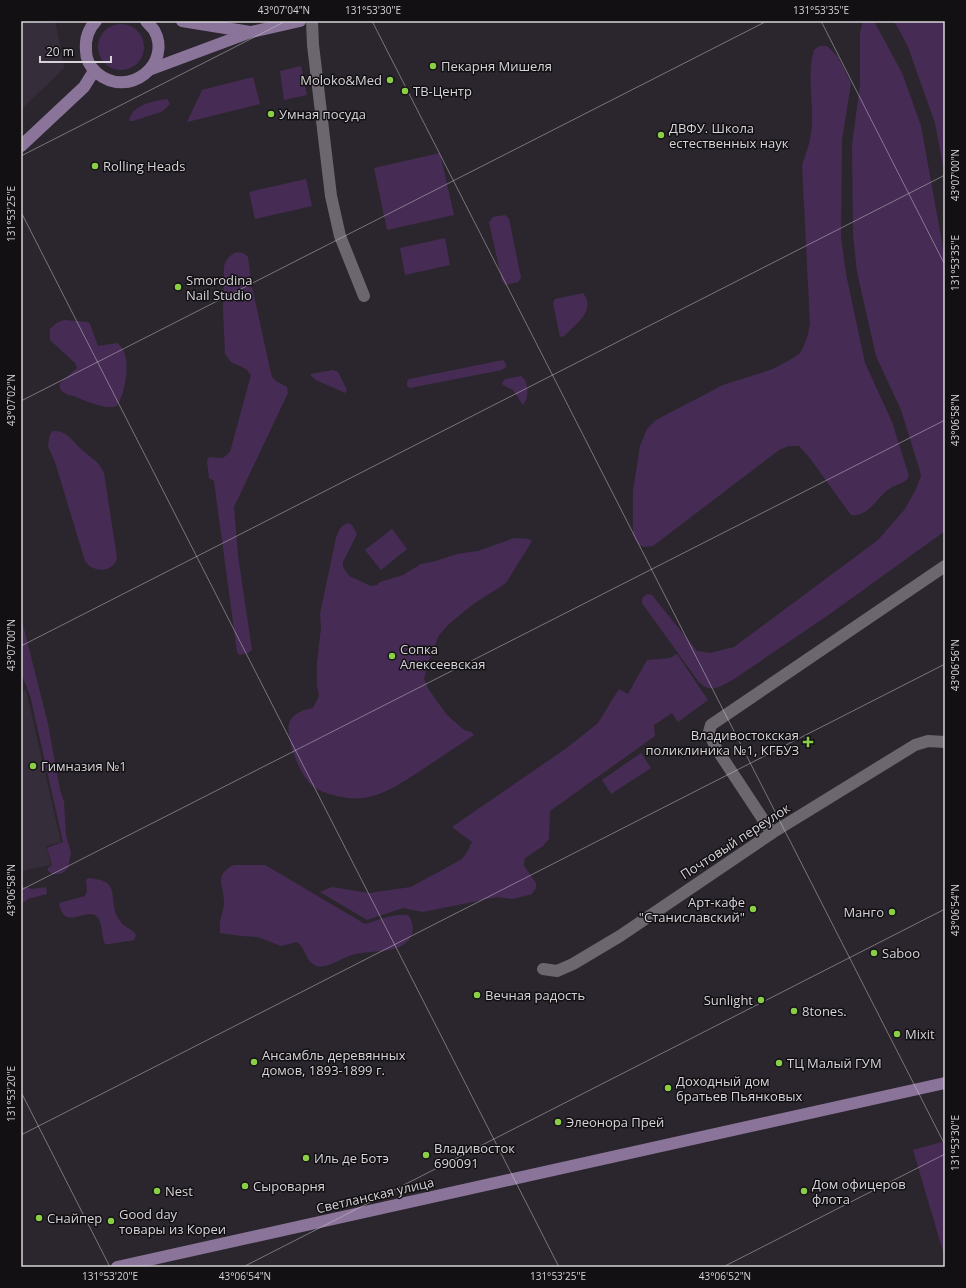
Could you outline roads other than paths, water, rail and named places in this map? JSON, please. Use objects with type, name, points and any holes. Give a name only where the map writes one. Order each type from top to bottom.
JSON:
[{"type":"main road","points":[[96,21],[87,36],[85,45],[89,64],[94,71],[101,76],[110,81],[120,83]]},
{"type":"main road","points":[[146,21],[154,31],[158,49],[156,58],[149,70]]},
{"type":"main road","points":[[182,21],[251,32]]},
{"type":"main road","points":[[84,87],[129,82],[138,79],[149,70],[251,32],[300,21]]},
{"type":"main road","points":[[21,146],[84,87],[94,71]]},
{"type":"main road","name":"Светланская улица","points":[[117,1267],[945,1083]]},
{"type":"street","points":[[312,21],[314,53],[331,196],[340,236],[364,296]]},
{"type":"street","points":[[772,833],[716,748],[709,732],[711,725],[945,566]]},
{"type":"street","name":"Почтовый переулок","points":[[543,969],[557,971],[573,964],[620,936],[772,833],[915,745],[928,741],[945,742]]},
{"type":"place","name":"Пекарня Мишеля","points":[[433,66]]},
{"type":"place","name":"Moloko&Med","points":[[390,80]]},
{"type":"place","name":"ТВ-Центр","points":[[405,91]]},
{"type":"place","name":"Умная посуда","points":[[271,114]]},
{"type":"place","name":"ДВФУ. Школа естественных наук","points":[[661,135]]},
{"type":"place","name":"Rolling Heads","points":[[95,166]]},
{"type":"place","name":"Smorodina Nail Studio","points":[[178,287]]},
{"type":"place","name":"Сопка Алексеевская","points":[[392,656]]},
{"type":"place","name":"Владивостокская поликлиника №1, КГБУЗ","points":[[808,742]]},
{"type":"place","name":"Гимназия №1","points":[[33,766]]},
{"type":"place","name":"Арт-кафе \"Станиславский\"","points":[[753,909]]},
{"type":"place","name":"Манго","points":[[892,912]]},
{"type":"place","name":"Saboo","points":[[874,953]]},
{"type":"place","name":"Вечная радость","points":[[477,995]]},
{"type":"place","name":"Sunlight","points":[[761,1000]]},
{"type":"place","name":"8tones.","points":[[794,1011]]},
{"type":"place","name":"Mixit","points":[[897,1034]]},
{"type":"place","name":"Ансамбль деревянных домов, 1893-1899 г.","points":[[254,1062]]},
{"type":"place","name":"ТЦ Малый ГУМ","points":[[779,1063]]},
{"type":"place","name":"Доходный дом братьев Пьянковых","points":[[668,1088]]},
{"type":"place","name":"Элеонора Прей","points":[[558,1122]]},
{"type":"place","name":"Владивосток 690091","points":[[426,1155]]},
{"type":"place","name":"Иль де Ботэ","points":[[306,1158]]},
{"type":"place","name":"Сыроварня","points":[[245,1186]]},
{"type":"place","name":"Nest","points":[[157,1191]]},
{"type":"place","name":"Дом офицеров флота","points":[[804,1191]]},
{"type":"place","name":"Снайпер","points":[[39,1218]]},
{"type":"place","name":"Good day товары из Кореи","points":[[111,1221]]}]
